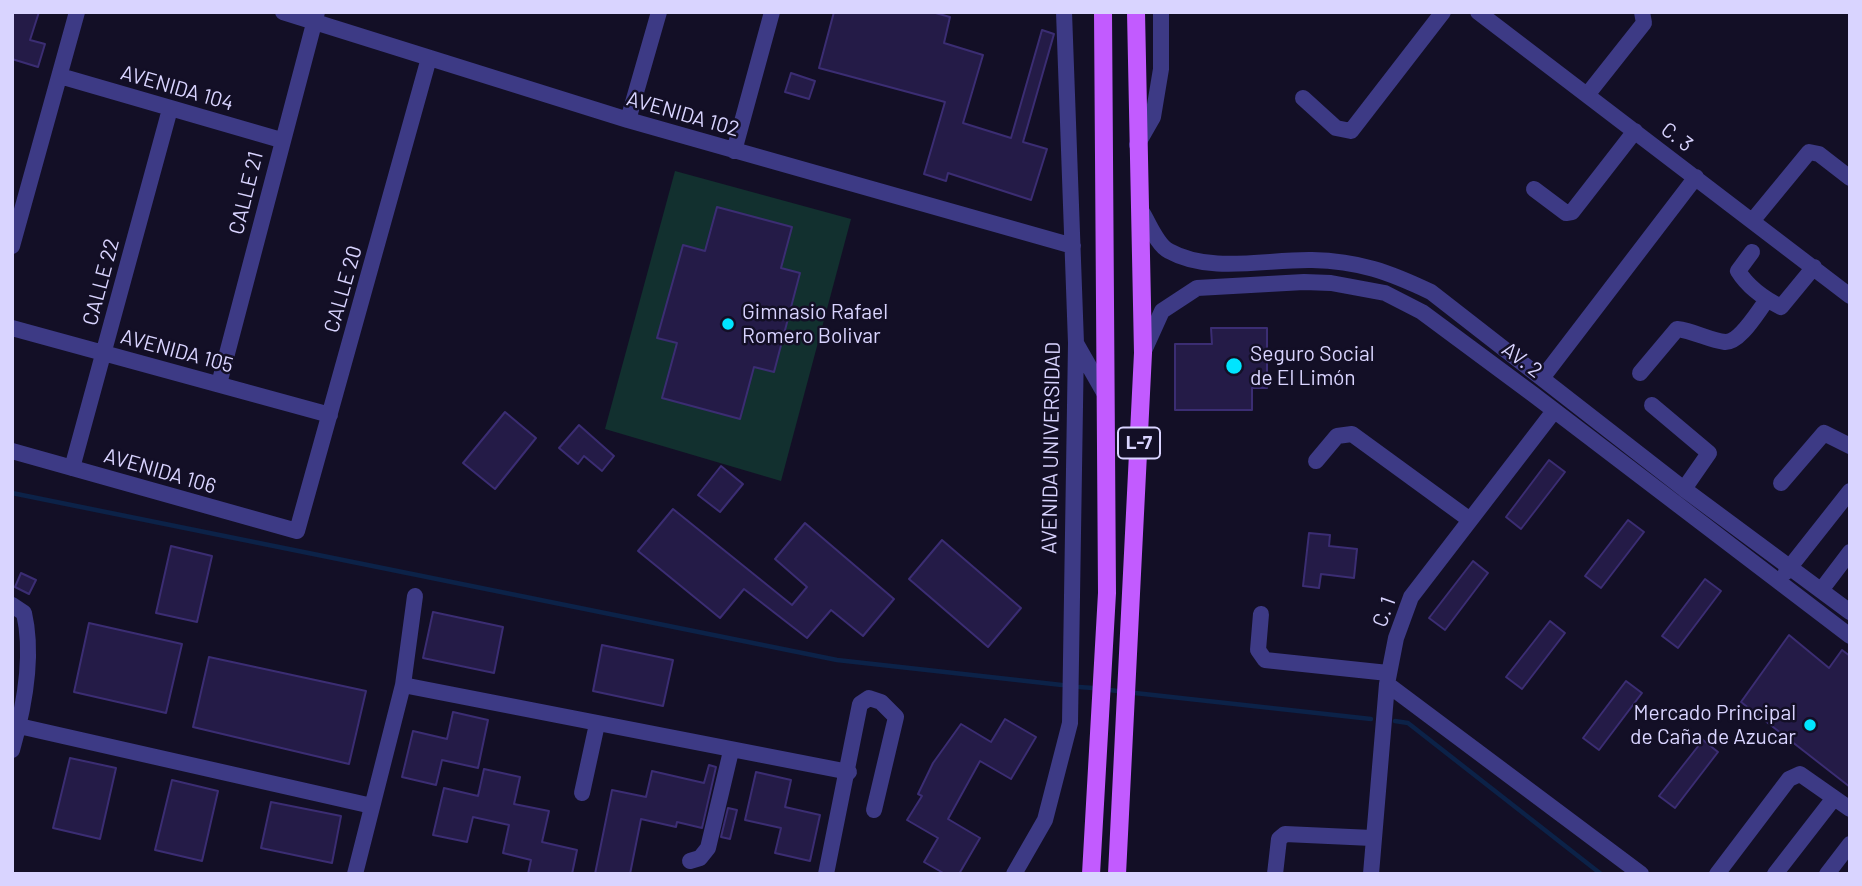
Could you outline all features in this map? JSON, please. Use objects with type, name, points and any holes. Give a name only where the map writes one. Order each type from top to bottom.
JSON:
[{"type":"main road","name":"L-7","points":[[1090,871],[1107,593],[1108,399],[1103,12]]},
{"type":"main road","name":"L-7","points":[[1117,874],[1143,353],[1136,12]]},
{"type":"street","points":[[12,246],[76,12]]},
{"type":"street","name":"AVENIDA 102","points":[[283,12],[315,16],[429,58],[628,120],[1073,246]]},
{"type":"street","points":[[628,120],[659,12]]},
{"type":"street","points":[[734,151],[772,12]]},
{"type":"street","name":"AVENIDA UNIVERSIDAD","points":[[1014,874],[1045,820],[1070,723],[1076,343],[1064,12]]},
{"type":"street","points":[[1137,145],[1153,117],[1161,69],[1161,12]]},
{"type":"street","points":[[1303,98],[1336,128],[1350,131],[1443,12]]},
{"type":"street","name":"C. 3","points":[[1478,12],[1850,296]]},
{"type":"street","points":[[1587,95],[1644,23],[1642,12]]},
{"type":"street","name":"CALLE 21","points":[[219,384],[315,16]]},
{"type":"street","name":"CALLE 20","points":[[297,531],[429,58]]},
{"type":"street","name":"AVENIDA 104","points":[[60,76],[281,140]]},
{"type":"street","name":"CALLE 22","points":[[72,468],[170,108]]},
{"type":"street","points":[[1534,189],[1566,213],[1572,212],[1635,131]]},
{"type":"street","points":[[1753,220],[1809,152],[1819,153],[1850,178]]},
{"type":"street","points":[[1543,377],[1696,177]]},
{"type":"street","name":"AV. 2","points":[[1142,212],[1166,250],[1195,262],[1313,260],[1351,263],[1385,270],[1431,292],[1684,489],[1791,565],[1850,612]]},
{"type":"street","points":[[1752,252],[1738,271],[1743,280],[1767,300],[1781,307],[1814,267]]},
{"type":"street","name":"AV. 2","points":[[1143,353],[1163,311],[1198,288],[1331,283],[1385,293],[1422,312],[1780,580],[1850,636]]},
{"type":"street","points":[[1640,373],[1677,330],[1691,330],[1726,342],[1735,339],[1767,300]]},
{"type":"street","name":"AVENIDA 105","points":[[12,328],[330,415]]},
{"type":"street","points":[[1076,343],[1108,399]]},
{"type":"street","points":[[1652,405],[1709,453],[1684,489]]},
{"type":"street","name":"C. 1","points":[[1371,874],[1387,679],[1396,638],[1411,597],[1554,411]]},
{"type":"street","points":[[1782,483],[1824,433],[1850,446]]},
{"type":"street","points":[[1317,461],[1337,436],[1352,435],[1469,520]]},
{"type":"street","name":"AVENIDA 106","points":[[12,451],[297,531]]},
{"type":"street","points":[[1780,580],[1850,491]]},
{"type":"street","points":[[1822,589],[1850,552]]},
{"type":"street","points":[[355,874],[403,685],[415,596]]},
{"type":"street","points":[[12,605],[24,613],[29,637],[19,726],[12,750]]},
{"type":"street","points":[[1261,614],[1258,650],[1265,660],[1387,679],[1641,874]]},
{"type":"street","points":[[403,685],[849,772]]},
{"type":"street","points":[[827,874],[849,772],[860,704],[869,698],[881,702],[896,717],[874,810]]},
{"type":"street","points":[[582,793],[597,724]]},
{"type":"street","points":[[19,726],[372,806]]},
{"type":"street","points":[[690,861],[700,858],[708,848],[731,751]]},
{"type":"street","points":[[1717,874],[1789,779],[1800,774],[1806,776],[1850,809]]},
{"type":"street","points":[[1775,874],[1834,798]]},
{"type":"street","points":[[1275,874],[1279,839],[1284,834],[1372,838]]},
{"type":"street","points":[[1827,874],[1850,844]]},
{"type":"green space","name":"Gimnasio Rafael Romero Bolivar","points":[[675,171],[851,219],[781,481],[605,429]]},
{"type":"building","points":[[12,12],[39,12],[30,40],[45,44],[38,67],[12,59]]},
{"type":"building","points":[[834,12],[932,12],[950,17],[944,43],[983,55],[963,123],[1011,138],[1042,30],[1054,34],[1023,142],[1047,149],[1031,200],[948,173],[946,181],[924,174],[945,102],[819,68]]},
{"type":"building","points":[[791,73],[815,81],[809,99],[785,92]]},
{"type":"building","points":[[717,207],[792,227],[781,268],[800,273],[774,372],[754,367],[740,419],[662,398],[677,343],[657,338],[683,245],[705,251]]},
{"type":"building","name":"Seguro Social de El Limón","points":[[1211,328],[1267,328],[1267,388],[1252,388],[1252,410],[1175,410],[1175,344],[1212,344]]},
{"type":"building","points":[[505,412],[536,438],[495,489],[463,463]]},
{"type":"building","points":[[579,425],[614,456],[602,471],[584,456],[578,464],[559,448]]},
{"type":"building","points":[[1549,460],[1565,472],[1521,529],[1506,517]]},
{"type":"building","points":[[721,466],[743,484],[720,512],[698,495]]},
{"type":"building","points":[[673,509],[792,605],[807,587],[775,559],[805,523],[894,599],[863,636],[831,610],[807,638],[744,589],[720,618],[638,551]]},
{"type":"building","points":[[1628,520],[1644,532],[1601,588],[1585,576]]},
{"type":"building","points":[[1309,533],[1330,535],[1329,546],[1357,549],[1354,578],[1321,574],[1319,588],[1303,586]]},
{"type":"building","points":[[942,540],[1021,608],[988,647],[909,579]]},
{"type":"building","points":[[171,546],[212,556],[197,622],[156,613]]},
{"type":"building","points":[[1473,561],[1488,573],[1445,630],[1429,618]]},
{"type":"building","points":[[21,573],[36,580],[29,594],[15,587]]},
{"type":"building","points":[[1705,579],[1721,591],[1678,648],[1662,636]]},
{"type":"building","points":[[433,612],[503,627],[494,673],[423,658]]},
{"type":"building","points":[[1550,621],[1565,633],[1522,689],[1506,677]]},
{"type":"building","points":[[89,623],[182,644],[166,713],[74,692]]},
{"type":"building","name":"Mercado Principal de Caña de Azucar","points":[[1789,635],[1829,668],[1842,650],[1850,656],[1850,787],[1741,702]]},
{"type":"building","points":[[602,645],[673,660],[663,706],[593,691]]},
{"type":"building","points":[[209,657],[366,691],[349,764],[193,727]]},
{"type":"building","points":[[1626,681],[1642,693],[1599,750],[1583,738]]},
{"type":"building","points":[[453,712],[488,720],[478,768],[442,760],[436,785],[402,777],[413,731],[447,739]]},
{"type":"building","points":[[1005,719],[1036,737],[1011,779],[980,761],[948,819],[980,838],[959,874],[945,874],[924,862],[938,838],[907,820],[922,796],[918,794],[933,763],[961,724],[991,742]]},
{"type":"building","points":[[1703,740],[1718,752],[1675,808],[1659,796]]},
{"type":"building","points":[[70,758],[116,768],[100,839],[53,828]]},
{"type":"building","points":[[709,765],[716,767],[702,828],[677,822],[676,827],[641,819],[630,874],[595,874],[612,790],[646,797],[652,771],[704,783]]},
{"type":"building","points":[[484,769],[520,777],[514,804],[549,811],[542,842],[577,850],[572,874],[528,874],[531,860],[503,853],[509,825],[473,817],[467,842],[433,835],[444,788],[478,796]]},
{"type":"building","points":[[756,772],[791,780],[785,807],[820,815],[810,861],[775,853],[781,828],[745,820]]},
{"type":"building","points":[[172,780],[218,791],[202,861],[155,850]]},
{"type":"building","points":[[271,802],[341,816],[332,863],[261,848]]},
{"type":"building","points":[[728,808],[737,810],[730,839],[721,837]]},
{"type":"waterway","points":[[12,493],[837,660],[1062,685]]},
{"type":"waterway","points":[[1079,687],[1093,688]]},
{"type":"waterway","points":[[1110,690],[1117,691]]},
{"type":"waterway","points":[[1135,693],[1371,719]]},
{"type":"waterway","points":[[1395,721],[1408,723],[1601,874]]},
{"type":"place","name":"Gimnasio Rafael Romero Bolivar","points":[[728,324]]},
{"type":"place","name":"Seguro Social de El Limón","points":[[1234,366]]},
{"type":"place","name":"Mercado Principal de Caña de Azucar","points":[[1810,725]]}]
